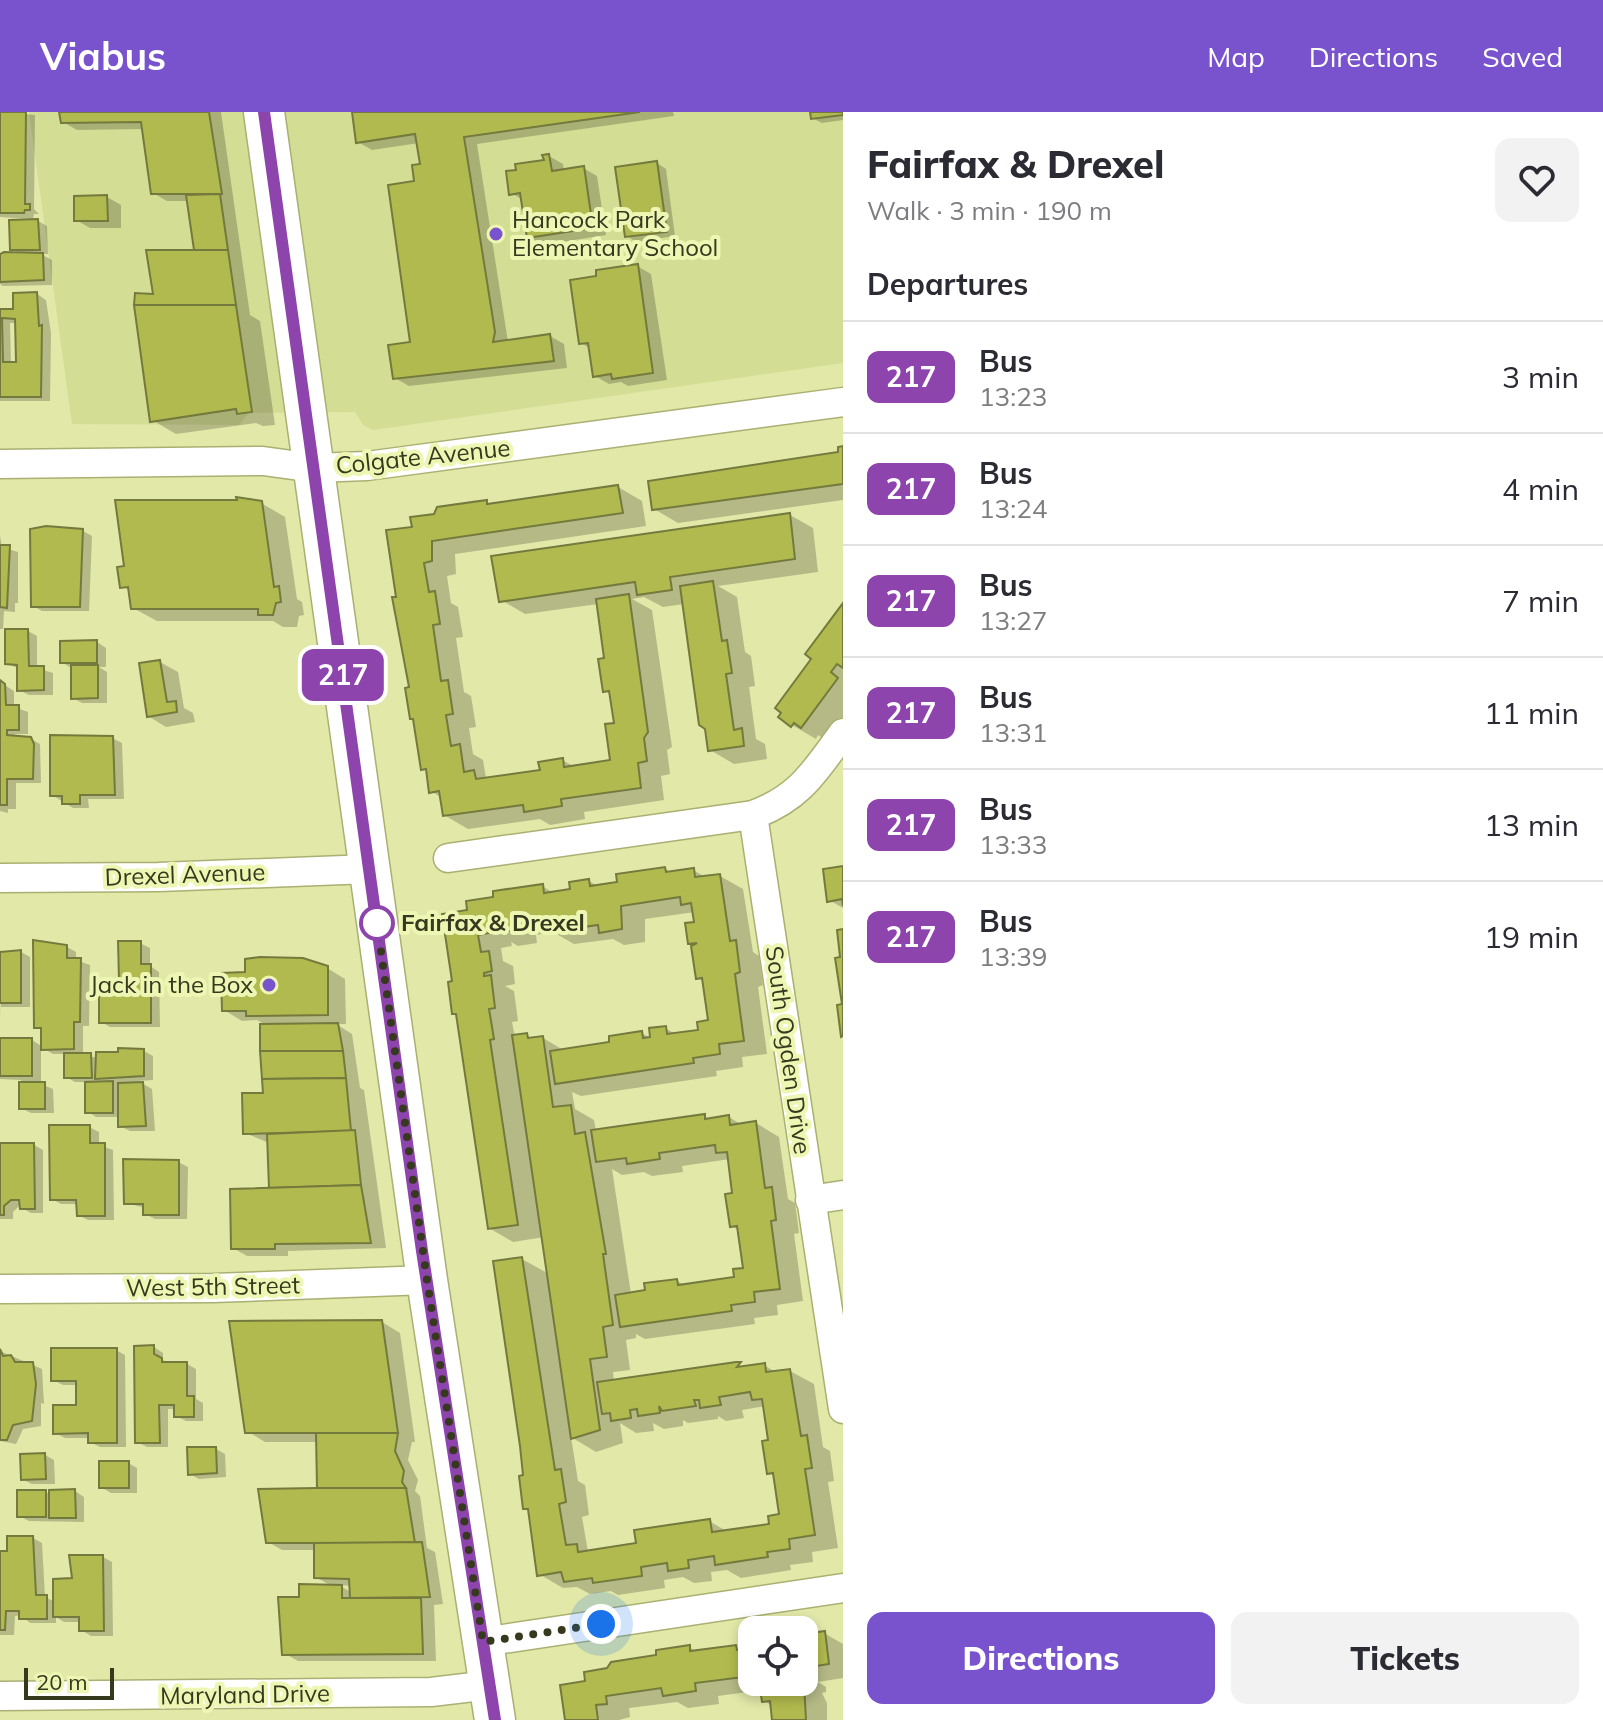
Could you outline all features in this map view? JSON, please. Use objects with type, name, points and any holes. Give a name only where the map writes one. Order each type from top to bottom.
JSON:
[{"type":"main road","points":[[264,112],[427,1280],[492,1702]]},
{"type":"street","name":"Colgate Avenue","points":[[0,464],[263,461],[314,468],[367,466],[843,402]]},
{"type":"street","points":[[448,858],[753,815],[775,807],[801,789],[843,733]]},
{"type":"street","name":"South Ogden Drive","points":[[753,815],[843,1409]]},
{"type":"street","name":"Drexel Avenue","points":[[0,878],[159,877],[370,869]]},
{"type":"street","points":[[810,1200],[843,1195]]},
{"type":"street","name":"West 5th Street","points":[[0,1289],[213,1288],[427,1280]]},
{"type":"street","points":[[483,1642],[843,1588]]},
{"type":"street","name":"Maryland Drive","points":[[0,1696],[431,1692],[492,1702]]},
{"type":"shaded area","points":[[29,112],[843,112],[843,363],[373,430],[363,425],[355,412],[249,413],[239,425],[72,424]]},
{"type":"building","points":[[0,112],[26,112],[25,204],[30,204],[30,210],[24,213],[0,213]]},
{"type":"building","points":[[59,112],[209,112],[222,194],[151,194],[141,122],[61,123]]},
{"type":"building","points":[[352,112],[640,112],[464,137],[495,332],[493,342],[550,334],[554,361],[393,379],[388,345],[410,342],[388,185],[414,181],[412,165],[420,164],[415,134],[356,143]]},
{"type":"building","points":[[810,112],[843,112],[843,115],[811,119]]},
{"type":"building","points":[[549,154],[552,171],[584,166],[593,228],[527,238],[520,193],[509,195],[506,171],[516,170],[515,164],[544,160],[542,155]]},
{"type":"building","points":[[657,161],[667,232],[625,237],[615,167]]},
{"type":"building","points":[[220,194],[228,250],[194,250],[186,195]]},
{"type":"building","points":[[107,195],[108,221],[74,221],[74,196]]},
{"type":"building","points":[[38,219],[40,250],[10,250],[9,220]]},
{"type":"building","points":[[146,250],[228,250],[236,305],[134,305],[135,293],[153,294]]},
{"type":"building","points":[[43,253],[44,280],[0,282],[0,254]]},
{"type":"building","points":[[638,264],[653,373],[612,379],[611,374],[593,377],[588,343],[579,344],[570,280],[596,276],[596,270]]},
{"type":"building","points":[[37,292],[39,326],[42,325],[41,397],[0,397],[0,309],[13,309],[13,293]],"holes":[[[2,318],[15,319],[16,362],[3,362]]]},
{"type":"building","points":[[134,305],[236,305],[252,412],[237,414],[236,409],[150,422]]},
{"type":"building","points":[[843,446],[843,484],[652,510],[648,481],[838,452],[838,447]]},
{"type":"building","points":[[618,485],[623,513],[432,541],[432,561],[424,563],[429,592],[435,591],[440,624],[433,625],[441,681],[448,680],[453,714],[446,715],[451,746],[460,744],[464,772],[474,770],[476,779],[540,770],[538,762],[563,758],[564,767],[610,760],[605,724],[614,723],[609,691],[603,692],[598,659],[604,658],[596,599],[629,594],[648,732],[644,738],[647,761],[638,763],[641,788],[561,799],[562,806],[524,812],[523,805],[443,816],[439,791],[429,793],[426,769],[421,770],[413,719],[410,719],[405,688],[409,687],[392,597],[396,597],[386,530],[412,527],[410,517],[434,514],[437,507],[487,500],[487,504]]},
{"type":"building","points":[[236,497],[262,501],[274,587],[279,586],[281,602],[276,603],[273,615],[258,615],[258,609],[131,609],[128,587],[120,588],[117,567],[124,566],[115,500],[237,500]]},
{"type":"building","points":[[790,513],[795,559],[670,577],[672,590],[637,595],[635,582],[499,602],[491,556]]},
{"type":"building","points":[[46,526],[83,529],[80,607],[31,607],[30,529]]},
{"type":"building","points":[[0,545],[10,545],[7,608],[0,607]]},
{"type":"building","points":[[713,581],[722,641],[727,640],[732,673],[726,674],[734,730],[742,728],[744,746],[708,751],[705,729],[699,725],[680,586]]},
{"type":"building","points":[[843,603],[843,668],[837,664],[831,672],[838,678],[801,728],[794,723],[791,727],[778,717],[781,713],[775,708],[811,659],[805,654]]},
{"type":"building","points":[[5,629],[28,629],[29,666],[44,666],[44,690],[17,691],[17,665],[5,664]]},
{"type":"building","points":[[97,640],[97,663],[60,663],[60,641]]},
{"type":"building","points":[[160,660],[167,702],[176,701],[177,712],[147,717],[139,663]]},
{"type":"building","points":[[71,665],[98,665],[98,698],[71,699]]},
{"type":"building","points":[[0,680],[5,684],[6,705],[19,705],[19,730],[7,730],[7,735],[31,737],[34,744],[33,779],[7,779],[7,805],[0,805]]},
{"type":"building","points":[[50,735],[113,736],[115,795],[80,795],[80,804],[62,804],[62,796],[50,796]]},
{"type":"building","points":[[843,866],[843,906],[842,899],[827,902],[823,869]]},
{"type":"building","points":[[665,867],[666,872],[694,868],[695,877],[720,874],[730,941],[736,940],[740,972],[735,974],[744,1041],[719,1044],[720,1054],[693,1058],[694,1063],[555,1084],[550,1051],[609,1042],[609,1036],[642,1031],[643,1038],[650,1037],[649,1028],[666,1026],[667,1034],[698,1030],[697,1022],[708,1020],[702,978],[696,979],[691,946],[697,943],[688,944],[685,923],[694,922],[691,903],[681,905],[680,897],[621,906],[622,929],[599,933],[598,925],[548,932],[546,917],[513,922],[514,930],[492,934],[488,925],[489,933],[478,935],[481,952],[489,951],[492,971],[484,973],[484,976],[491,975],[495,1008],[489,1009],[494,1039],[490,1040],[518,1225],[488,1229],[456,1014],[452,1014],[448,982],[452,981],[442,914],[467,910],[466,901],[493,897],[493,891],[543,884],[544,893],[570,889],[569,882],[589,879],[590,886],[617,882],[616,874]]},
{"type":"building","points":[[843,929],[843,1036],[841,1037],[837,1005],[842,1004],[835,958],[840,957],[837,930]]},
{"type":"building","points":[[33,940],[67,945],[67,958],[81,958],[80,1022],[74,1022],[74,1049],[41,1050],[41,1028],[34,1028]]},
{"type":"building","points":[[118,941],[141,941],[141,964],[151,964],[151,1023],[99,1023],[99,981],[119,980]]},
{"type":"building","points":[[21,950],[21,1003],[0,1003],[0,952]]},
{"type":"building","points":[[303,958],[328,966],[328,1015],[246,1016],[246,1011],[222,1011],[221,973],[245,972],[245,959]]},
{"type":"building","points":[[338,1023],[343,1051],[260,1051],[260,1024]]},
{"type":"building","points":[[527,1033],[528,1038],[543,1036],[553,1107],[571,1105],[575,1134],[585,1132],[606,1254],[603,1254],[613,1325],[603,1327],[607,1357],[590,1359],[600,1430],[571,1439],[512,1035]]},
{"type":"building","points":[[0,1038],[32,1038],[32,1076],[0,1076]]},
{"type":"building","points":[[118,1048],[144,1049],[144,1076],[95,1079],[96,1052],[118,1052]]},
{"type":"building","points":[[260,1051],[343,1051],[346,1078],[262,1079]]},
{"type":"building","points":[[64,1053],[91,1053],[92,1078],[64,1078]]},
{"type":"building","points":[[346,1078],[351,1131],[243,1134],[242,1093],[263,1093],[262,1079]]},
{"type":"building","points":[[113,1081],[113,1113],[85,1113],[85,1082]]},
{"type":"building","points":[[19,1082],[45,1082],[45,1109],[19,1109]]},
{"type":"building","points":[[143,1082],[146,1126],[118,1127],[118,1083]]},
{"type":"building","points":[[705,1114],[705,1119],[729,1115],[730,1125],[756,1121],[765,1188],[772,1187],[776,1220],[771,1221],[780,1289],[754,1292],[755,1302],[731,1305],[732,1311],[620,1327],[615,1295],[645,1290],[644,1283],[677,1279],[678,1285],[734,1277],[733,1269],[743,1268],[737,1226],[730,1227],[725,1194],[732,1193],[727,1152],[716,1153],[715,1145],[659,1153],[660,1159],[627,1164],[626,1158],[596,1162],[591,1130]]},
{"type":"building","points":[[49,1125],[90,1125],[90,1143],[105,1143],[105,1216],[77,1216],[76,1200],[50,1200]]},
{"type":"building","points":[[355,1130],[361,1185],[269,1188],[267,1134]]},
{"type":"building","points":[[0,1143],[34,1143],[35,1209],[20,1209],[19,1200],[11,1200],[4,1206],[4,1215],[0,1215]]},
{"type":"building","points":[[123,1159],[179,1160],[179,1215],[143,1215],[143,1204],[124,1204]]},
{"type":"building","points":[[361,1185],[371,1243],[275,1244],[275,1249],[231,1249],[230,1189]]},
{"type":"building","points":[[522,1257],[555,1470],[561,1469],[566,1502],[559,1504],[566,1545],[577,1544],[578,1552],[636,1543],[634,1530],[710,1519],[712,1532],[769,1524],[768,1516],[779,1514],[773,1473],[767,1474],[762,1441],[768,1440],[762,1399],[752,1400],[750,1392],[719,1397],[721,1405],[700,1408],[699,1400],[694,1400],[696,1406],[662,1411],[659,1406],[660,1413],[638,1416],[637,1409],[630,1410],[631,1418],[611,1421],[610,1413],[602,1414],[597,1382],[736,1362],[741,1362],[737,1367],[765,1363],[766,1372],[790,1369],[801,1436],[807,1435],[812,1468],[805,1469],[815,1535],[789,1539],[790,1549],[767,1552],[768,1557],[715,1565],[714,1556],[688,1560],[689,1568],[668,1571],[667,1563],[641,1567],[642,1576],[593,1583],[592,1578],[564,1582],[561,1572],[537,1576],[528,1509],[523,1509],[519,1476],[523,1475],[520,1446],[493,1261]]},
{"type":"building","points":[[382,1320],[398,1433],[245,1433],[229,1321]]},
{"type":"building","points":[[154,1345],[154,1354],[162,1358],[162,1362],[187,1362],[187,1396],[194,1396],[194,1417],[174,1417],[174,1405],[159,1405],[160,1443],[135,1443],[134,1346]]},
{"type":"building","points":[[51,1348],[117,1348],[117,1443],[88,1443],[88,1433],[53,1434],[53,1405],[76,1405],[76,1381],[51,1381]]},
{"type":"building","points":[[0,1349],[3,1356],[11,1355],[15,1362],[33,1362],[36,1384],[32,1421],[13,1425],[7,1440],[0,1440]]},
{"type":"building","points":[[316,1433],[398,1433],[395,1451],[404,1471],[402,1482],[406,1488],[317,1488]]},
{"type":"building","points":[[187,1447],[216,1447],[217,1473],[188,1475]]},
{"type":"building","points":[[45,1453],[46,1479],[21,1480],[20,1454]]},
{"type":"building","points":[[99,1461],[129,1461],[129,1488],[99,1488]]},
{"type":"building","points":[[406,1488],[415,1543],[266,1543],[258,1489]]},
{"type":"building","points":[[75,1489],[76,1518],[49,1518],[49,1490]]},
{"type":"building","points":[[17,1490],[46,1490],[46,1517],[17,1517]]},
{"type":"building","points":[[7,1536],[33,1536],[36,1595],[47,1595],[47,1619],[19,1619],[19,1611],[6,1611],[5,1630],[0,1630],[0,1551],[7,1551]]},
{"type":"building","points":[[422,1542],[430,1597],[350,1598],[349,1579],[314,1578],[314,1543]]},
{"type":"building","points":[[69,1555],[103,1555],[104,1631],[79,1631],[79,1617],[53,1617],[53,1579],[72,1578]]},
{"type":"building","points":[[299,1584],[342,1585],[342,1598],[421,1598],[423,1654],[282,1655],[278,1597],[299,1597]]},
{"type":"building","points":[[825,1631],[829,1664],[818,1666],[818,1632]]},
{"type":"building","points":[[690,1645],[690,1651],[736,1645],[738,1678],[695,1683],[696,1691],[663,1696],[661,1688],[606,1696],[607,1704],[596,1705],[598,1720],[565,1720],[560,1685],[585,1681],[584,1672],[607,1668],[611,1662],[656,1655],[656,1650]]},
{"type":"building","points":[[761,1696],[805,1696],[806,1720],[772,1720],[770,1701],[762,1702]]},
{"type":"bus line","name":"217","points":[[264,112],[422,1251],[495,1720]]},
{"type":"place","name":"Hancock Park Elementary School","points":[[496,234]]},
{"type":"place","name":"Fairfax & Drexel","points":[[377,923]]},
{"type":"place","name":"Jack in the Box","points":[[269,985]]},
{"type":"route","points":[[377,923],[427,1280],[483,1642],[601,1624]]}]
